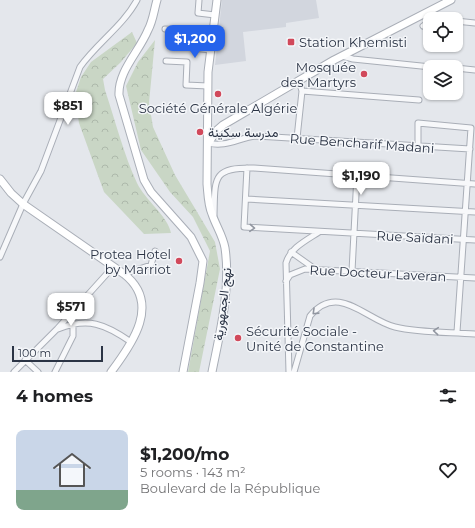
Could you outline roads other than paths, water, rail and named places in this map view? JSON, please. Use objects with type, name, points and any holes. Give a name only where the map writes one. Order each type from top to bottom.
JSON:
[{"type":"main road","points":[[157,0],[149,30],[123,74],[119,95],[144,180],[151,192],[191,237],[203,261],[183,372]]},
{"type":"main road","name":"نهج الجمهورية","points":[[212,372],[226,285],[227,264],[223,239],[208,201],[207,184],[209,143],[208,86],[217,0]]},
{"type":"main road","points":[[209,143],[215,132],[223,125],[299,80],[342,56],[451,0]]},
{"type":"main road","points":[[0,179],[11,194],[22,204],[124,274],[132,280],[139,291],[142,300],[142,320],[131,342],[111,372]]},
{"type":"street","points":[[0,257],[22,204],[41,171],[80,67],[87,57],[129,13],[137,0]]},
{"type":"street","points":[[199,0],[198,13],[215,15]]},
{"type":"street","points":[[463,22],[475,23]]},
{"type":"street","points":[[165,29],[193,31],[192,48],[211,50]]},
{"type":"street","points":[[342,56],[353,59],[423,66]]},
{"type":"street","points":[[166,61],[187,62],[186,85],[208,86]]},
{"type":"street","points":[[463,69],[475,70]]},
{"type":"street","points":[[297,138],[302,91],[299,80]]},
{"type":"street","points":[[302,91],[419,100]]},
{"type":"street","points":[[418,147],[418,124],[471,128],[457,332]]},
{"type":"street","name":"Rue Bencharif Madani","points":[[209,143],[219,145],[250,137],[297,138],[418,147],[470,149]]},
{"type":"street","points":[[247,168],[246,199],[356,204],[475,212]]},
{"type":"street","points":[[214,218],[214,192],[218,176],[230,169],[247,168],[475,184]]},
{"type":"street","points":[[352,271],[357,175]]},
{"type":"street","name":"Rue Saïdani","points":[[246,199],[244,227],[475,240]]},
{"type":"street","points":[[289,372],[286,263],[291,252],[319,232]]},
{"type":"street","points":[[124,274],[151,265],[155,251]]},
{"type":"street","points":[[291,252],[315,269]]},
{"type":"street","points":[[14,372],[58,329],[113,267]]},
{"type":"street","name":"Rue Docteur Laveran","points":[[286,281],[295,272],[305,269],[475,278]]},
{"type":"street","points":[[294,372],[306,324],[316,309],[322,306],[340,303],[356,306],[393,326],[475,334]]},
{"type":"street","points":[[58,329],[73,323],[82,322],[100,325],[131,342]]},
{"type":"street","points":[[56,372],[73,336],[73,323]]},
{"type":"street","points":[[25,360],[38,372]]},
{"type":"place","name":"Station Khemisti","points":[[291,42]]},
{"type":"place","name":"Mosquée des Martyrs","points":[[364,74]]},
{"type":"place","name":"Société Générale Algérie","points":[[218,94]]},
{"type":"place","name":"مدرسة سكينة","points":[[200,132]]},
{"type":"place","name":"Protea Hotel by Marriot","points":[[179,261]]},
{"type":"place","name":"Sécurité Sociale - Unité de Constantine","points":[[238,338]]}]
